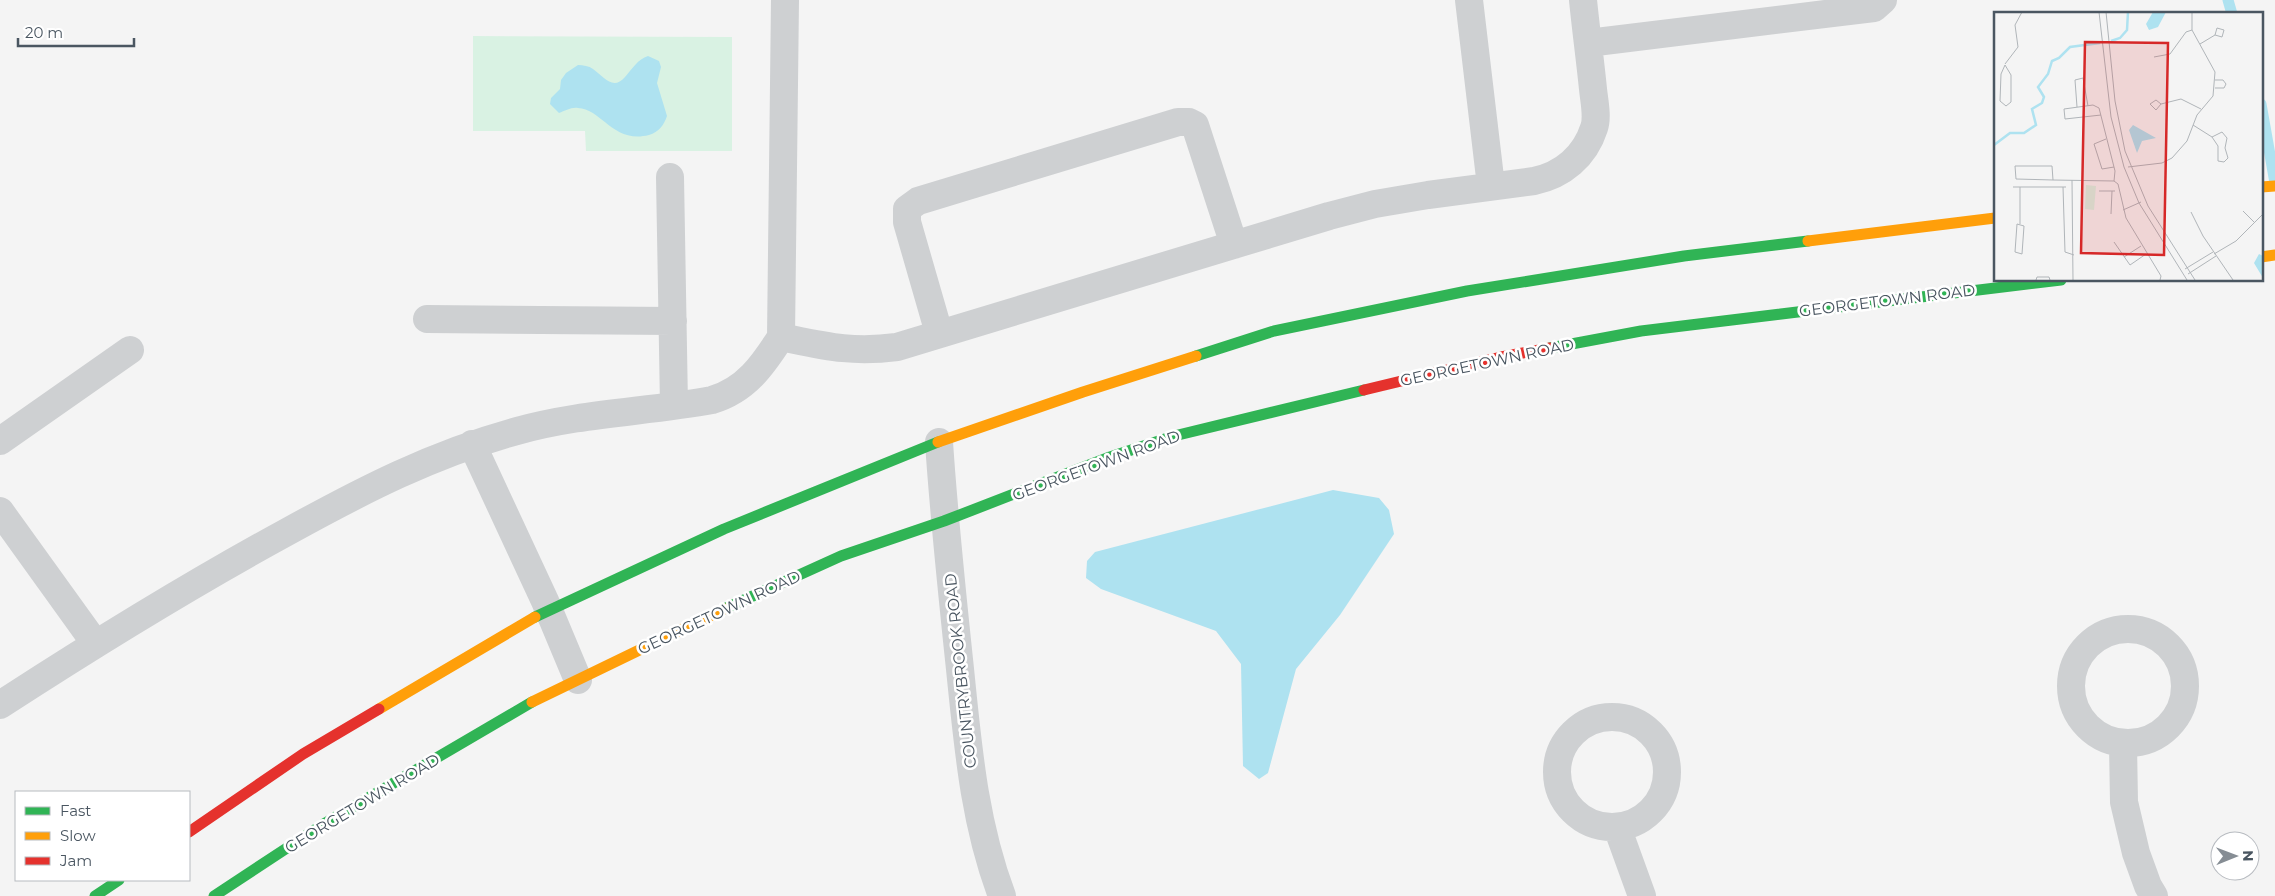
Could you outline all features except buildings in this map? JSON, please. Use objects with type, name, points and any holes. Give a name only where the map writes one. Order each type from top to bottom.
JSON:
[{"type":"main road","points":[[2262,187],[2275,186]]},
{"type":"main road","points":[[190,831],[303,754],[548,609],[724,528],[939,442],[1083,392],[1274,331],[1467,291],[1684,256],[1994,218]]},
{"type":"main road","points":[[2262,257],[2275,255]]},
{"type":"main road","name":"GEORGETOWN ROAD","points":[[214,896],[322,826],[518,709],[688,625],[841,556],[944,521],[1110,457],[1174,436],[1501,357],[1650,330],[2053,281]]},
{"type":"main road","points":[[95,896],[118,881]]},
{"type":"street","points":[[1,702],[184,589],[354,495],[432,458],[519,430],[565,420],[718,398],[750,380],[763,365],[781,337],[785,0]]},
{"type":"street","points":[[1469,0],[1491,186]]},
{"type":"street","points":[[781,337],[833,348],[865,350],[897,347],[1375,204],[1540,180],[1569,166],[1580,155],[1594,127],[1583,0]]},
{"type":"street","points":[[1588,43],[1874,8],[1883,0]]},
{"type":"street","points":[[939,333],[907,222],[907,209],[918,201],[1168,125],[1184,121],[1195,126],[1234,245]]},
{"type":"street","points":[[670,177],[674,405]]},
{"type":"street","points":[[428,319],[673,321]]},
{"type":"street","points":[[0,441],[130,350]]},
{"type":"street","name":"COUNTRYBROOK ROAD","points":[[939,442],[944,521],[972,784],[985,848],[1002,896]]},
{"type":"street","points":[[472,444],[548,609],[578,680]]},
{"type":"street","points":[[0,511],[95,643]]},
{"type":"street","points":[[2138,630],[2158,637],[2172,651],[2179,661],[2185,683],[2184,695],[2181,707],[2168,727],[2159,735],[2138,743],[2123,744],[2111,741],[2092,730],[2078,714],[2071,690],[2076,661],[2092,642],[2111,632],[2138,630]]},
{"type":"street","points":[[2123,744],[2124,802],[2136,853],[2148,886],[2154,896]]},
{"type":"street","points":[[1617,827],[1642,896]]},
{"type":"green space","points":[[473,36],[732,37],[732,151],[586,151],[585,131],[473,131]]},
{"type":"water","points":[[648,56],[659,61],[661,67],[657,83],[667,116],[661,128],[653,134],[626,135],[586,110],[573,108],[559,113],[550,104],[551,98],[560,89],[561,80],[566,73],[578,65],[590,67],[605,79],[616,83],[621,81],[638,62]]},
{"type":"water","points":[[1333,490],[1379,498],[1389,510],[1394,534],[1340,615],[1296,669],[1268,773],[1259,779],[1243,766],[1241,664],[1216,631],[1101,589],[1086,578],[1087,561],[1095,552]]},
{"type":"waterway","points":[[2228,0],[2231,12]]},
{"type":"waterway","points":[[2262,110],[2275,183]]},
{"type":"traffic: fast","points":[[1196,356],[1274,331],[1467,291],[1684,256],[1808,241]]},
{"type":"traffic: fast","points":[[1550,348],[1641,331],[2053,281]]},
{"type":"traffic: fast","points":[[724,609],[841,556],[944,521],[1110,457],[1174,436],[1364,390]]},
{"type":"traffic: fast","points":[[535,617],[724,529],[938,442]]},
{"type":"traffic: fast","points":[[214,896],[322,825],[532,702]]},
{"type":"traffic: fast","points":[[95,896],[118,881]]},
{"type":"traffic: slow","points":[[2262,187],[2275,186]]},
{"type":"traffic: slow","points":[[1808,241],[1994,218]]},
{"type":"traffic: slow","points":[[2262,257],[2275,255]]},
{"type":"traffic: slow","points":[[938,442],[1083,392],[1196,356]]},
{"type":"traffic: slow","points":[[532,702],[724,609]]},
{"type":"traffic: slow","points":[[379,709],[535,617]]},
{"type":"traffic: jam","points":[[1364,390],[1501,357],[1550,348]]},
{"type":"traffic: jam","points":[[190,831],[303,754],[379,709]]}]
